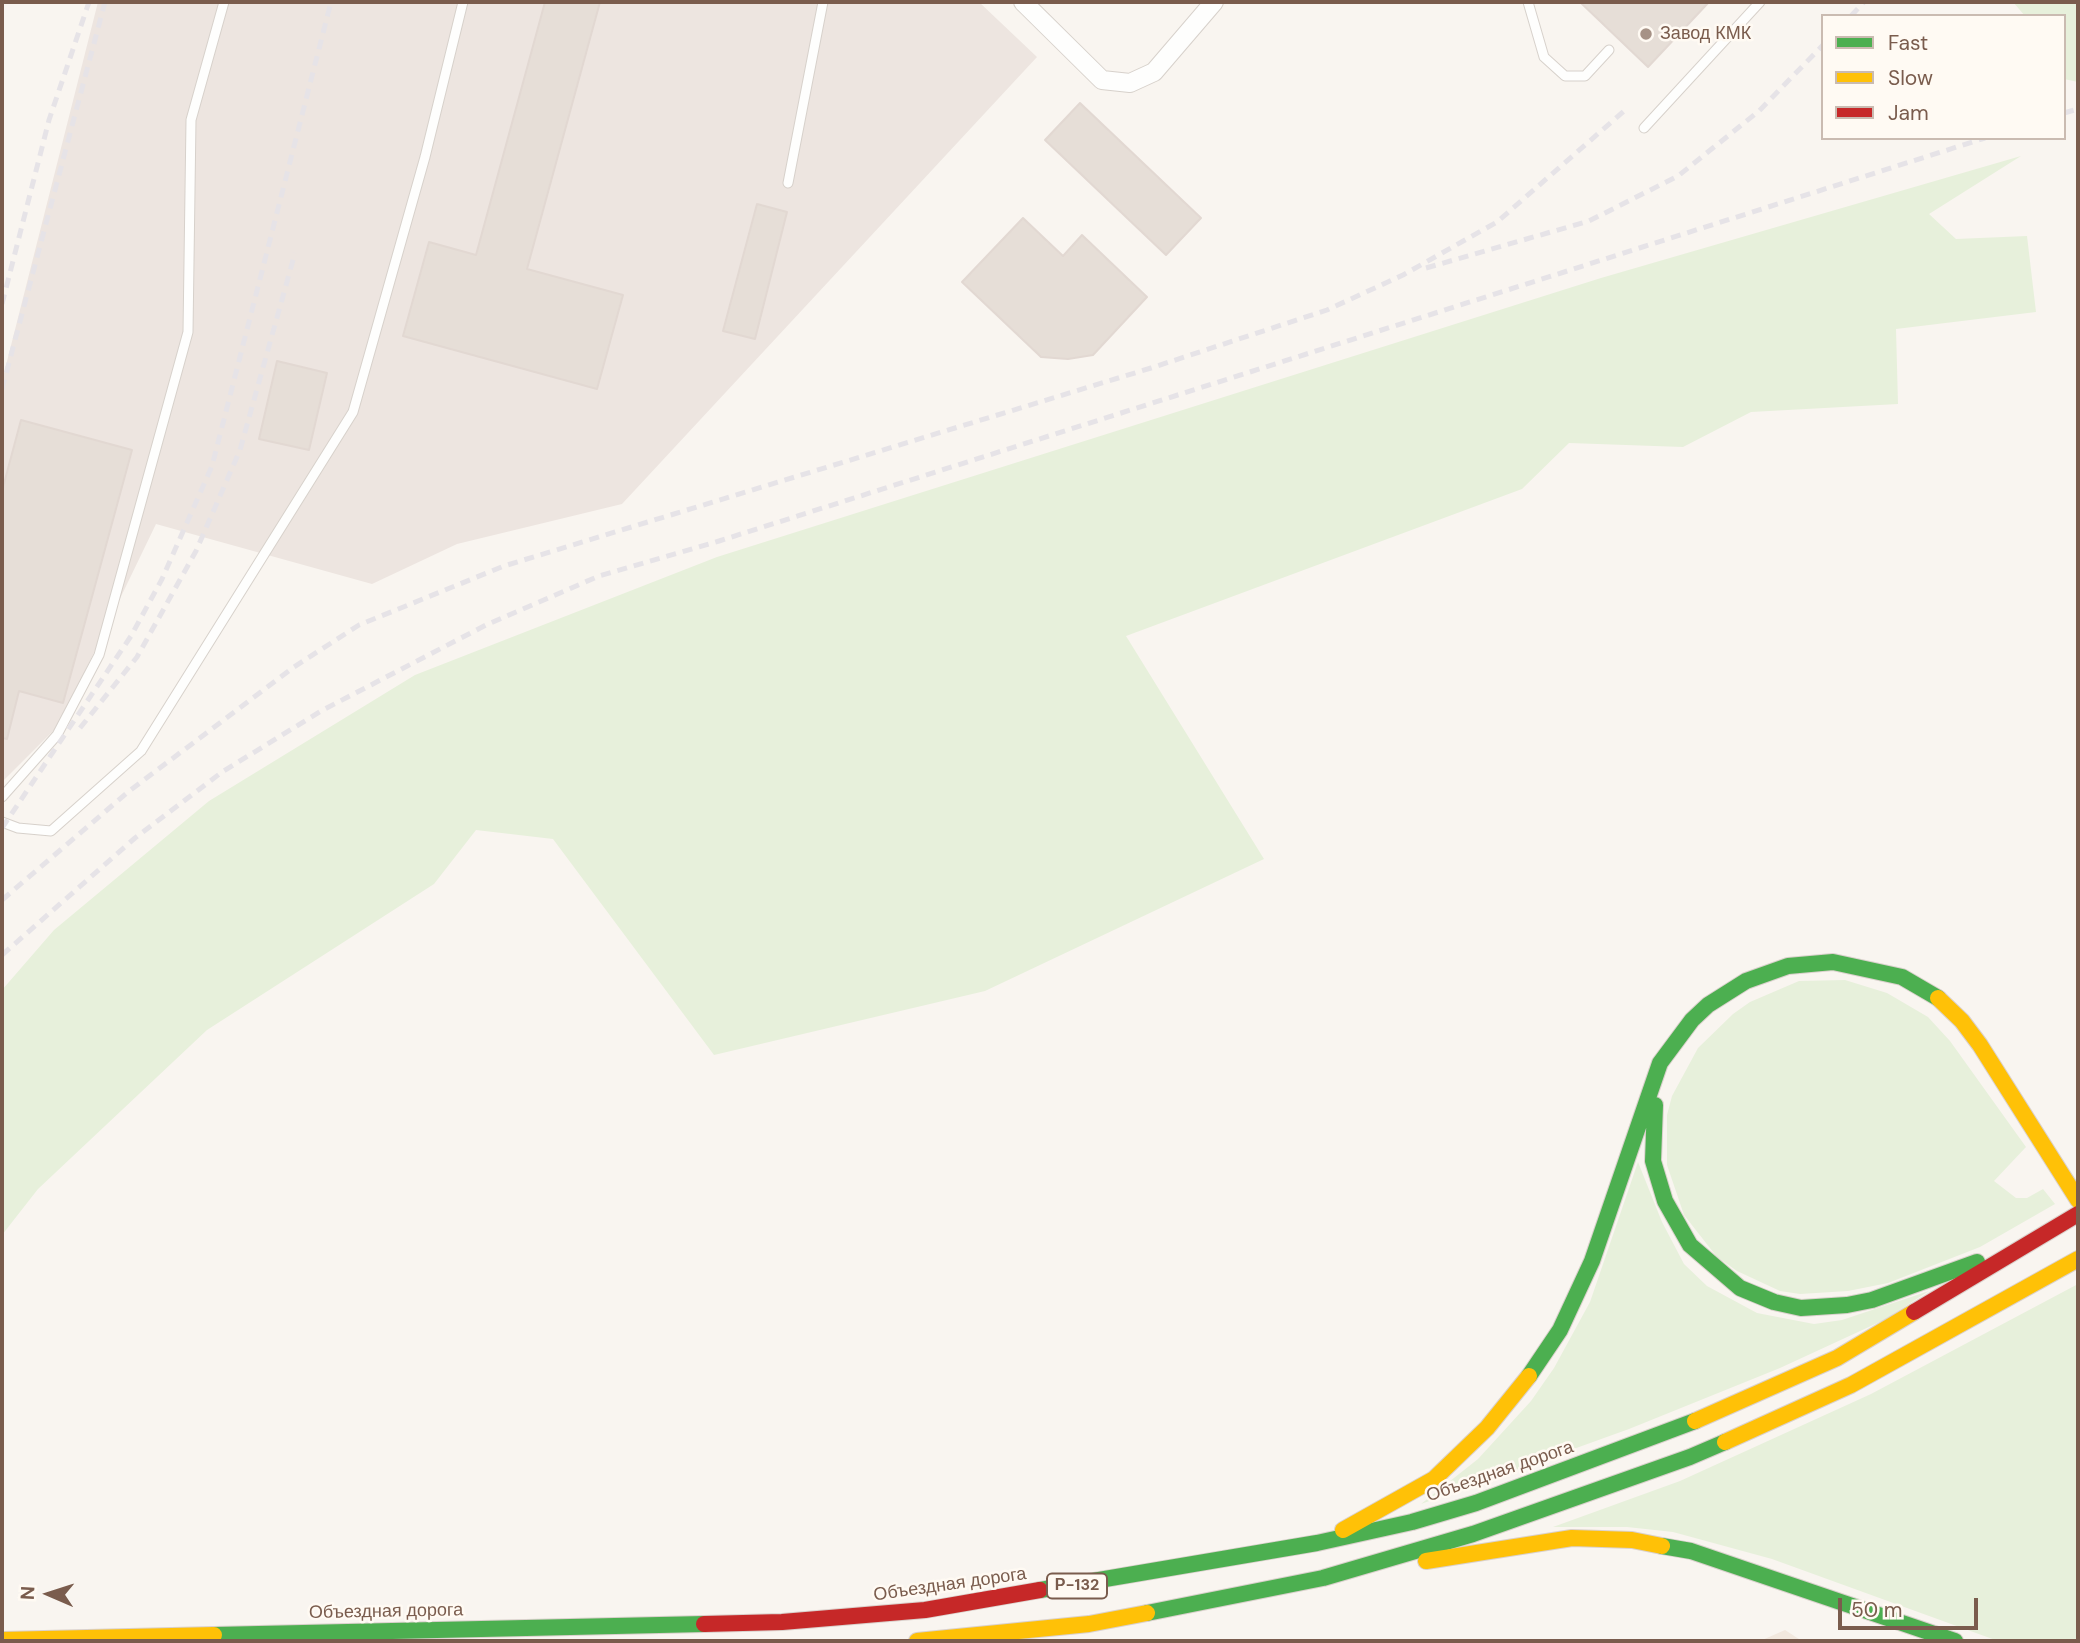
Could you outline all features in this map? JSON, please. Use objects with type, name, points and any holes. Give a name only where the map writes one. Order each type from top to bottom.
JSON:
[{"type":"main road","points":[[1317,1543],[1427,1484],[1487,1428],[1522,1387],[1560,1330],[1592,1261],[1660,1063],[1692,1020],[1708,1005],[1746,981],[1788,966],[1809,962],[1833,962],[1880,970],[1921,987],[1962,1021],[2078,1200]]},
{"type":"main road","points":[[1660,1063],[1652,1145],[1655,1171],[1665,1200],[1690,1245],[1703,1259],[1730,1281],[1756,1295],[1801,1308],[1860,1303],[1943,1275],[2045,1235]]},
{"type":"main road","name":"Объездная дорога","points":[[2,1640],[782,1622],[925,1611],[1317,1543],[1412,1522],[1476,1503],[1682,1427],[1837,1358],[2078,1214]]},
{"type":"main road","name":"Р-132","points":[[917,1641],[1089,1624],[1323,1578],[1473,1534],[1690,1457],[1851,1385],[2078,1259]]},
{"type":"main road","points":[[1323,1578],[1539,1541],[1572,1538],[1632,1540],[1691,1551],[1955,1641]]},
{"type":"street","points":[[1023,2],[1102,80],[1130,83],[1154,72],[1214,2]]},
{"type":"lane","points":[[2,797],[57,735],[99,654],[188,332],[191,120],[224,2]]},
{"type":"lane","points":[[2,822],[18,828],[51,831],[141,751],[352,412],[425,157],[463,2]]},
{"type":"lane","points":[[788,183],[823,2]]},
{"type":"lane","points":[[1528,2],[1544,57],[1565,76],[1585,76],[1609,50]]},
{"type":"lane","points":[[1644,128],[1760,2]]},
{"type":"shaded area","points":[[98,2],[979,2],[1037,57],[622,504],[457,544],[372,584],[156,524],[59,725],[2,782],[2,381]]},
{"type":"shaded area","points":[[1785,1630],[1802,1641],[1760,1641]]},
{"type":"green space","points":[[2013,2],[2078,2],[2078,82],[2066,79],[2066,14],[2023,14]]},
{"type":"green space","points":[[2021,156],[1929,214],[1956,239],[2027,236],[2036,312],[1896,329],[1898,404],[1751,412],[1683,447],[1569,443],[1522,489],[1126,636],[1264,859],[985,991],[714,1055],[553,839],[476,830],[434,884],[207,1030],[38,1189],[2,1235],[2,990],[54,930],[209,801],[415,675],[717,557],[1601,278]]},
{"type":"green space","points":[[1845,980],[1887,993],[1928,1017],[1950,1041],[2026,1147],[1994,1181],[2016,1198],[2027,1198],[2043,1189],[2055,1204],[1980,1247],[1888,1283],[1848,1291],[1800,1294],[1780,1291],[1737,1271],[1717,1257],[1684,1215],[1667,1165],[1667,1115],[1672,1096],[1698,1048],[1733,1014],[1750,1002],[1799,981]]},
{"type":"green space","points":[[1638,1162],[1662,1222],[1684,1264],[1707,1286],[1757,1313],[1814,1324],[1842,1320],[1929,1291],[1884,1320],[1780,1368],[1629,1429],[1421,1504],[1478,1459],[1531,1401],[1554,1368],[1590,1302]]},
{"type":"green space","points":[[2078,1284],[2078,1641],[1998,1641],[1772,1559],[1673,1532],[1627,1527],[1553,1527],[1680,1481],[1871,1394]]},
{"type":"building","points":[[545,2],[600,2],[527,269],[623,295],[597,389],[403,336],[429,242],[476,255]]},
{"type":"building","name":"Завод КМК","points":[[1580,2],[1709,2],[1648,67]]},
{"type":"building","points":[[1080,103],[1201,218],[1166,255],[1045,140]]},
{"type":"building","points":[[757,204],[787,212],[755,339],[723,331]]},
{"type":"building","points":[[1023,218],[1063,256],[1082,235],[1147,297],[1093,355],[1068,359],[1041,357],[962,282]]},
{"type":"building","points":[[277,361],[327,373],[309,450],[259,439]]},
{"type":"building","points":[[21,420],[132,450],[63,703],[19,691],[7,739],[2,738],[2,491]]},
{"type":"railway","points":[[2,304],[49,120],[89,2]]},
{"type":"railway","points":[[2,389],[105,2]]},
{"type":"railway","points":[[2,828],[131,636],[162,579],[212,466],[331,2]]},
{"type":"railway","points":[[1853,14],[1864,2]]},
{"type":"railway","points":[[1426,268],[1589,221],[1678,176],[1759,111],[1821,47]]},
{"type":"railway","points":[[2066,112],[2078,109]]},
{"type":"railway","points":[[2,900],[128,792],[294,667],[359,625],[504,566],[1151,368],[1327,310],[1403,275],[1497,222],[1624,111]]},
{"type":"railway","points":[[2,955],[135,838],[222,772],[321,711],[486,625],[599,576],[719,541],[1979,140]]},
{"type":"railway","points":[[80,728],[137,657],[196,551],[240,450],[295,253]]},
{"type":"traffic: fast","points":[[1529,1376],[1560,1330],[1592,1261],[1660,1063],[1692,1020],[1708,1005],[1746,981],[1788,966],[1833,962],[1902,977],[1938,998]]},
{"type":"traffic: fast","points":[[1655,1105],[1653,1161],[1665,1201],[1690,1245],[1740,1288],[1774,1302],[1801,1308],[1847,1305],[1872,1300],[1977,1262]]},
{"type":"traffic: fast","points":[[1040,1590],[1317,1543],[1412,1522],[1476,1503],[1695,1421]]},
{"type":"traffic: fast","points":[[1147,1613],[1323,1578],[1473,1534],[1725,1442]]},
{"type":"traffic: fast","points":[[1662,1546],[1691,1551],[1955,1641]]},
{"type":"traffic: fast","points":[[214,1635],[704,1624]]},
{"type":"traffic: slow","points":[[1938,998],[1962,1021],[1980,1045],[2078,1200]]},
{"type":"traffic: slow","points":[[1725,1442],[1851,1385],[2078,1259]]},
{"type":"traffic: slow","points":[[1695,1421],[1837,1358],[1914,1312]]},
{"type":"traffic: slow","points":[[1343,1530],[1434,1479],[1487,1428],[1529,1376]]},
{"type":"traffic: slow","points":[[1426,1561],[1572,1538],[1632,1540],[1662,1546]]},
{"type":"traffic: slow","points":[[917,1641],[1089,1624],[1147,1613]]},
{"type":"traffic: slow","points":[[2,1640],[214,1635]]},
{"type":"traffic: jam","points":[[1914,1312],[2078,1214]]},
{"type":"traffic: jam","points":[[704,1624],[782,1622],[925,1610],[1040,1590]]},
{"type":"place","name":"Завод КМК","points":[[1646,34]]}]
